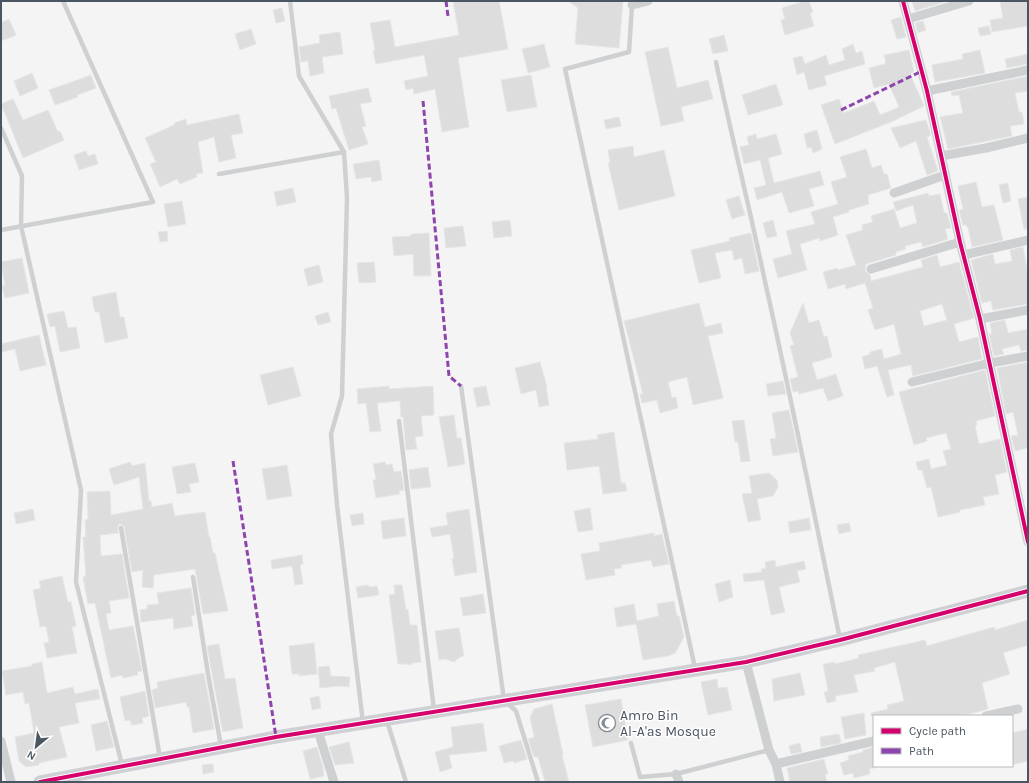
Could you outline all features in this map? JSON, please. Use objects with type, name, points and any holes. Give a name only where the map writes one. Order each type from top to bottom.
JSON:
[{"type":"street","points":[[633,3],[648,1]]},
{"type":"street","points":[[903,1],[927,91],[960,242],[980,319],[1028,542]]},
{"type":"street","points":[[908,19],[969,1]]},
{"type":"street","points":[[927,91],[1028,70]]},
{"type":"street","points":[[941,156],[986,148],[1028,138]]},
{"type":"street","points":[[894,193],[945,175]]},
{"type":"street","points":[[964,254],[1028,240]]},
{"type":"street","points":[[871,269],[960,242]]},
{"type":"street","points":[[980,319],[1028,310]]},
{"type":"street","points":[[912,382],[1028,356]]},
{"type":"street","points":[[40,782],[160,758],[363,723],[746,662],[840,640],[1028,591]]},
{"type":"street","points":[[746,662],[769,750],[776,764],[780,782]]},
{"type":"street","points":[[991,715],[1018,709]]},
{"type":"street","points":[[318,731],[334,782]]},
{"type":"street","points":[[1,741],[11,782]]},
{"type":"street","points":[[776,764],[873,742]]},
{"type":"lane","points":[[1,230],[154,202],[63,1]]},
{"type":"lane","points":[[290,1],[300,76],[344,152],[347,198],[342,396],[331,434],[337,505],[363,723]]},
{"type":"lane","points":[[633,3],[628,52],[564,69],[695,670]]},
{"type":"lane","points":[[716,62],[785,372],[840,640]]},
{"type":"lane","points":[[1,128],[22,176],[21,226],[81,490],[76,582],[122,766]]},
{"type":"lane","points":[[219,174],[344,152]]},
{"type":"lane","points":[[461,386],[504,700],[516,711],[538,782]]},
{"type":"lane","points":[[399,421],[434,712]]},
{"type":"lane","points":[[120,528],[160,758]]},
{"type":"lane","points":[[193,577],[221,748]]},
{"type":"lane","points":[[387,720],[406,782]]},
{"type":"lane","points":[[631,743],[640,777],[678,778],[769,750]]},
{"type":"building","points":[[453,1],[499,1],[508,49],[458,58],[469,127],[442,132],[435,89],[414,94],[413,88],[406,90],[404,81],[428,76],[424,55],[376,64],[370,23],[390,20],[395,47],[459,35]]},
{"type":"building","points":[[568,1],[623,1],[619,48],[575,44],[578,8]]},
{"type":"building","points":[[809,1],[813,12],[810,13],[814,26],[785,35],[781,20],[785,19],[782,8]]},
{"type":"building","points":[[912,1],[948,1],[915,11]]},
{"type":"building","points":[[1000,1],[1028,1],[1028,26],[992,32],[990,20],[1003,18]]},
{"type":"building","points":[[282,8],[285,21],[276,23],[273,10]]},
{"type":"building","points":[[901,17],[906,37],[897,39],[891,20]]},
{"type":"building","points":[[9,19],[16,35],[1,41],[1,23]]},
{"type":"building","points":[[923,21],[926,30],[918,33],[915,23]]},
{"type":"building","points":[[989,26],[991,34],[980,36],[978,28]]},
{"type":"building","points":[[251,29],[256,44],[240,50],[235,34]]},
{"type":"building","points":[[340,32],[343,54],[322,57],[324,73],[310,76],[308,61],[301,62],[299,47],[320,43],[319,35]]},
{"type":"building","points":[[724,35],[728,51],[713,54],[709,39]]},
{"type":"building","points":[[544,44],[550,67],[528,73],[522,49]]},
{"type":"building","points":[[853,44],[856,53],[862,51],[865,64],[824,76],[827,85],[809,90],[804,72],[797,75],[793,58],[802,56],[805,64],[826,55],[829,65],[845,60],[842,49]]},
{"type":"building","points":[[668,47],[677,88],[708,80],[713,99],[681,107],[684,121],[661,126],[645,52]]},
{"type":"building","points":[[909,50],[914,71],[910,74],[924,106],[891,122],[835,144],[821,105],[839,99],[844,113],[874,101],[880,115],[899,107],[889,84],[874,88],[869,68],[885,64],[886,62],[884,55]]},
{"type":"building","points":[[980,50],[985,73],[935,82],[932,65],[963,59],[962,54]]},
{"type":"building","points":[[1028,54],[1028,64],[1007,68],[1005,59]]},
{"type":"building","points":[[32,73],[38,88],[20,96],[14,81]]},
{"type":"building","points":[[91,75],[96,88],[77,95],[78,97],[55,105],[49,90]]},
{"type":"building","points":[[531,75],[537,107],[507,112],[501,80]]},
{"type":"building","points":[[1028,76],[1028,91],[1015,93],[1019,112],[1022,112],[1024,124],[1010,126],[1012,136],[948,149],[940,117],[963,113],[959,95],[952,96],[951,92]]},
{"type":"building","points":[[776,84],[783,105],[748,115],[742,95]]},
{"type":"building","points":[[368,88],[372,102],[360,104],[366,126],[362,127],[368,144],[349,150],[336,108],[332,109],[329,96]]},
{"type":"building","points":[[13,99],[23,120],[48,110],[58,132],[60,131],[64,140],[23,158],[1,105]]},
{"type":"building","points":[[239,114],[243,133],[231,135],[236,158],[219,162],[214,137],[198,142],[203,173],[196,174],[197,177],[180,184],[177,179],[160,187],[150,164],[156,162],[145,138],[174,125],[174,123],[186,119],[187,125]]},
{"type":"building","points":[[619,117],[621,126],[606,129],[604,120]]},
{"type":"building","points":[[926,120],[931,135],[927,137],[938,171],[927,175],[916,141],[900,148],[891,128]]},
{"type":"building","points":[[817,130],[822,149],[813,153],[811,147],[807,148],[804,134]]},
{"type":"building","points":[[756,134],[757,139],[776,134],[782,154],[768,158],[774,183],[820,171],[824,185],[809,189],[814,206],[789,213],[782,192],[757,200],[754,188],[766,185],[760,160],[744,164],[740,147],[749,145],[747,137]]},
{"type":"building","points":[[633,146],[634,157],[664,150],[675,196],[619,210],[608,163],[610,163],[608,150]]},
{"type":"building","points":[[866,149],[872,168],[881,165],[884,174],[887,174],[891,188],[868,195],[869,204],[833,217],[838,235],[820,241],[819,238],[800,244],[807,270],[778,278],[773,259],[792,254],[786,231],[815,224],[811,212],[838,204],[831,182],[847,177],[840,157]]},
{"type":"building","points":[[86,151],[88,156],[95,154],[98,164],[79,170],[74,155]]},
{"type":"building","points":[[379,160],[382,180],[372,182],[371,177],[356,179],[353,164]]},
{"type":"building","points":[[976,182],[982,207],[994,205],[1003,240],[972,247],[968,227],[963,225],[959,210],[963,209],[958,186]]},
{"type":"building","points":[[1008,183],[1011,201],[1003,203],[999,185]]},
{"type":"building","points":[[293,188],[296,202],[277,206],[274,192]]},
{"type":"building","points":[[928,193],[929,196],[940,194],[944,213],[947,213],[951,228],[945,229],[948,239],[923,247],[921,242],[905,246],[906,249],[896,252],[896,255],[866,264],[865,271],[870,275],[871,281],[923,267],[921,260],[937,255],[940,267],[959,262],[974,318],[954,324],[959,342],[978,337],[982,359],[913,376],[911,365],[888,370],[894,395],[887,397],[877,366],[865,369],[862,357],[870,354],[870,352],[882,349],[884,359],[901,354],[894,324],[875,330],[868,310],[873,308],[865,283],[846,289],[845,284],[828,289],[823,272],[856,265],[846,235],[863,230],[862,225],[873,222],[871,216],[894,209],[900,228],[917,223],[913,205],[896,211],[893,202]],"holes":[[[942,304],[947,320],[924,326],[920,311]]]},
{"type":"building","points":[[739,196],[745,215],[732,219],[726,200]]},
{"type":"building","points":[[1028,197],[1028,229],[1024,229],[1018,199]]},
{"type":"building","points":[[182,201],[186,224],[168,227],[164,204]]},
{"type":"building","points":[[510,220],[512,236],[494,238],[492,222]]},
{"type":"building","points":[[773,220],[777,236],[767,238],[763,223]]},
{"type":"building","points":[[463,226],[466,246],[446,248],[444,228]]},
{"type":"building","points":[[167,231],[168,241],[160,242],[158,232]]},
{"type":"building","points":[[429,233],[431,276],[414,276],[413,254],[394,256],[392,237]]},
{"type":"building","points":[[751,233],[759,271],[745,274],[742,258],[734,260],[732,250],[715,253],[721,278],[699,283],[691,250],[730,241],[729,238]]},
{"type":"building","points":[[1023,247],[1028,273],[1028,304],[993,310],[991,301],[982,303],[971,260],[993,254],[995,264],[1012,261],[1010,250]]},
{"type":"building","points":[[22,258],[29,293],[5,298],[2,286],[5,285],[1,262]]},
{"type":"building","points":[[374,262],[376,282],[359,283],[357,263]]},
{"type":"building","points":[[319,265],[323,282],[308,286],[304,269]]},
{"type":"building","points":[[116,292],[120,317],[124,317],[128,338],[105,343],[99,312],[95,312],[92,297]]},
{"type":"building","points":[[699,303],[705,327],[721,323],[723,333],[708,336],[723,398],[693,405],[687,377],[668,382],[672,398],[676,397],[678,408],[660,413],[657,400],[642,403],[640,394],[643,394],[624,321]]},
{"type":"building","points":[[803,303],[809,323],[819,320],[824,337],[827,336],[832,357],[812,363],[817,380],[836,374],[843,396],[828,401],[823,388],[799,394],[798,391],[793,392],[790,379],[798,377],[790,346],[794,345],[790,333]]},
{"type":"building","points":[[64,311],[68,328],[76,327],[80,348],[60,352],[55,326],[50,327],[47,314]]},
{"type":"building","points":[[328,312],[331,322],[318,325],[315,316]]},
{"type":"building","points":[[1005,320],[1008,333],[1028,329],[1028,350],[1021,351],[1019,345],[1002,349],[1004,354],[994,356],[989,334],[992,334],[990,323]]},
{"type":"building","points":[[39,335],[46,365],[20,371],[15,349],[1,352],[1,344]]},
{"type":"building","points":[[540,362],[547,387],[549,405],[539,407],[536,390],[521,394],[515,368]]},
{"type":"building","points":[[1028,362],[1028,448],[1015,451],[1011,436],[1018,435],[1013,412],[1006,414],[997,368]]},
{"type":"building","points":[[293,367],[301,396],[268,405],[260,375]]},
{"type":"building","points":[[985,370],[995,416],[976,421],[977,425],[975,426],[979,444],[1000,439],[1007,472],[995,475],[999,494],[983,497],[985,505],[960,510],[960,512],[938,517],[931,487],[927,488],[922,470],[918,470],[916,462],[929,459],[931,469],[947,465],[943,451],[951,449],[946,433],[926,438],[927,441],[914,445],[899,392]]},
{"type":"building","points":[[783,381],[786,394],[768,396],[766,384]]},
{"type":"building","points":[[389,386],[389,389],[433,386],[434,415],[421,416],[423,436],[415,437],[417,449],[406,450],[400,401],[377,403],[381,431],[370,432],[366,403],[358,404],[357,389]]},
{"type":"building","points":[[486,386],[490,405],[477,407],[473,388]]},
{"type":"building","points":[[789,410],[798,452],[773,456],[770,439],[776,438],[772,413]]},
{"type":"building","points":[[454,415],[457,438],[461,438],[465,464],[448,467],[439,417]]},
{"type":"building","points":[[744,420],[750,461],[741,462],[738,442],[735,442],[732,421]]},
{"type":"building","points":[[614,432],[621,483],[625,483],[627,491],[603,494],[599,466],[567,470],[564,443],[598,439],[597,435]]},
{"type":"building","points":[[130,462],[132,466],[145,463],[149,501],[151,501],[152,507],[172,503],[175,516],[205,512],[209,537],[213,553],[215,553],[228,611],[203,614],[195,569],[154,575],[153,588],[142,587],[143,570],[132,572],[124,526],[121,524],[118,525],[118,533],[100,535],[101,556],[122,554],[129,598],[109,601],[111,613],[106,614],[109,630],[133,626],[142,671],[137,672],[138,675],[123,678],[122,675],[111,678],[95,603],[88,604],[83,577],[86,576],[83,537],[86,537],[85,520],[88,519],[87,492],[110,491],[111,515],[143,509],[139,477],[114,485],[109,469]]},
{"type":"building","points":[[385,462],[386,465],[392,464],[394,472],[401,471],[404,490],[399,491],[400,494],[376,498],[373,480],[376,479],[373,464]]},
{"type":"building","points":[[195,463],[199,482],[189,484],[191,492],[177,494],[172,467]]},
{"type":"building","points":[[287,465],[292,496],[267,500],[262,469]]},
{"type":"building","points":[[428,467],[431,487],[411,489],[409,470]]},
{"type":"building","points":[[769,473],[777,480],[778,487],[773,496],[757,499],[761,520],[748,522],[742,494],[752,493],[749,476]]},
{"type":"building","points":[[590,508],[593,530],[578,532],[574,511]]},
{"type":"building","points":[[33,509],[35,520],[16,524],[14,513]]},
{"type":"building","points":[[469,509],[477,572],[455,576],[450,534],[432,537],[430,528],[448,525],[446,513]]},
{"type":"building","points":[[363,513],[364,524],[352,526],[350,515]]},
{"type":"building","points":[[404,518],[406,536],[383,539],[381,521]]},
{"type":"building","points":[[809,518],[811,530],[790,533],[788,522]]},
{"type":"building","points":[[849,523],[851,531],[839,534],[837,525]]},
{"type":"building","points":[[654,533],[654,536],[662,534],[669,564],[653,567],[651,560],[621,565],[622,568],[614,569],[615,575],[586,580],[581,554],[600,551],[599,543]]},
{"type":"building","points":[[302,555],[303,564],[300,565],[303,584],[295,585],[292,566],[272,569],[271,560]]},
{"type":"building","points":[[775,560],[776,567],[804,561],[806,569],[797,571],[800,582],[779,587],[785,612],[771,615],[764,580],[744,582],[743,574],[762,572],[761,569],[766,568],[765,562]]},
{"type":"building","points":[[62,576],[68,602],[71,602],[76,626],[72,627],[77,653],[47,658],[44,643],[49,642],[46,626],[40,627],[33,590],[41,588],[39,581]]},
{"type":"building","points":[[730,580],[733,597],[719,602],[715,584]]},
{"type":"building","points":[[368,585],[369,587],[377,586],[379,595],[358,598],[356,587]]},
{"type":"building","points":[[394,585],[402,585],[410,625],[417,625],[421,662],[410,665],[398,664],[389,595],[395,594]]},
{"type":"building","points":[[191,588],[195,615],[191,616],[193,626],[174,629],[173,618],[141,622],[140,610],[147,609],[147,605],[159,604],[157,593]]},
{"type":"building","points":[[483,594],[486,613],[463,616],[460,598]]},
{"type":"building","points":[[674,601],[684,637],[675,653],[668,656],[643,660],[636,624],[617,627],[614,608],[634,604],[637,621],[659,616],[657,604]]},
{"type":"building","points":[[1028,620],[1028,645],[1003,653],[1010,674],[982,683],[988,709],[966,715],[871,716],[871,713],[888,709],[887,705],[904,701],[895,662],[874,668],[875,671],[854,675],[858,692],[835,696],[836,701],[827,703],[824,692],[828,691],[823,664],[835,662],[835,664],[859,658],[858,655],[925,640],[927,646],[994,627],[995,630]]},
{"type":"building","points":[[459,628],[464,656],[460,657],[454,662],[445,659],[439,660],[435,631]]},
{"type":"building","points":[[314,643],[317,674],[299,676],[299,674],[292,674],[289,646]]},
{"type":"building","points":[[219,644],[225,679],[235,678],[243,728],[223,732],[207,646]]},
{"type":"building","points":[[42,662],[47,693],[73,687],[75,694],[98,689],[100,699],[75,703],[79,723],[59,727],[67,757],[26,767],[19,761],[15,737],[34,733],[29,703],[25,704],[23,692],[6,695],[2,671],[32,666],[32,664]]},
{"type":"building","points":[[329,666],[331,676],[350,677],[349,687],[338,686],[320,688],[318,667]]},
{"type":"building","points":[[204,673],[214,729],[193,733],[189,707],[187,707],[186,702],[155,708],[152,690],[158,688],[157,682]]},
{"type":"building","points":[[800,673],[805,695],[774,701],[772,679]]},
{"type":"building","points":[[717,679],[718,688],[727,687],[732,710],[708,715],[701,682]]},
{"type":"building","points":[[145,691],[149,716],[142,718],[143,723],[132,725],[130,720],[125,721],[120,697]]},
{"type":"building","points":[[319,696],[321,708],[312,710],[310,698]]},
{"type":"building","name":"Amro Bin Al-A'as Mosque","points":[[621,699],[628,740],[593,747],[585,705]]},
{"type":"building","points":[[552,704],[569,782],[545,782],[538,757],[534,757],[528,739],[534,737],[530,717],[534,709]]},
{"type":"building","points":[[864,713],[866,735],[845,739],[841,717]]},
{"type":"building","points":[[107,721],[114,747],[96,751],[91,725]]},
{"type":"building","points":[[483,723],[487,751],[449,755],[452,768],[440,772],[435,752],[453,747],[451,727]]},
{"type":"building","points":[[1028,729],[1028,761],[1013,765],[1013,733]]},
{"type":"building","points":[[839,734],[841,743],[821,747],[820,737]]},
{"type":"building","points":[[521,740],[527,759],[514,763],[513,761],[504,763],[499,746]]},
{"type":"building","points":[[349,742],[354,763],[335,765],[329,747]]},
{"type":"building","points":[[800,743],[802,752],[791,754],[789,746]]},
{"type":"building","points":[[317,747],[324,776],[310,779],[303,751]]},
{"type":"building","points":[[873,747],[874,768],[869,769],[870,774],[854,778],[853,773],[844,775],[840,763],[849,760],[848,756],[863,752],[863,750]]},
{"type":"building","points":[[824,759],[828,774],[825,774],[827,782],[790,782],[787,768]]},
{"type":"building","points":[[213,764],[214,772],[203,774],[202,765]]},
{"type":"marked path","points":[[446,1],[448,16]]},
{"type":"marked path","points":[[841,110],[922,71]]},
{"type":"marked path","points":[[423,101],[449,376],[461,386]]},
{"type":"marked path","points":[[233,461],[276,737]]},
{"type":"cycle path","points":[[903,1],[927,91],[960,242],[980,319],[1028,542]]},
{"type":"cycle path","points":[[40,782],[276,737],[746,662],[840,640],[1028,591]]},
{"type":"place","name":"Amro Bin Al-A'as Mosque","points":[[607,723]]}]
